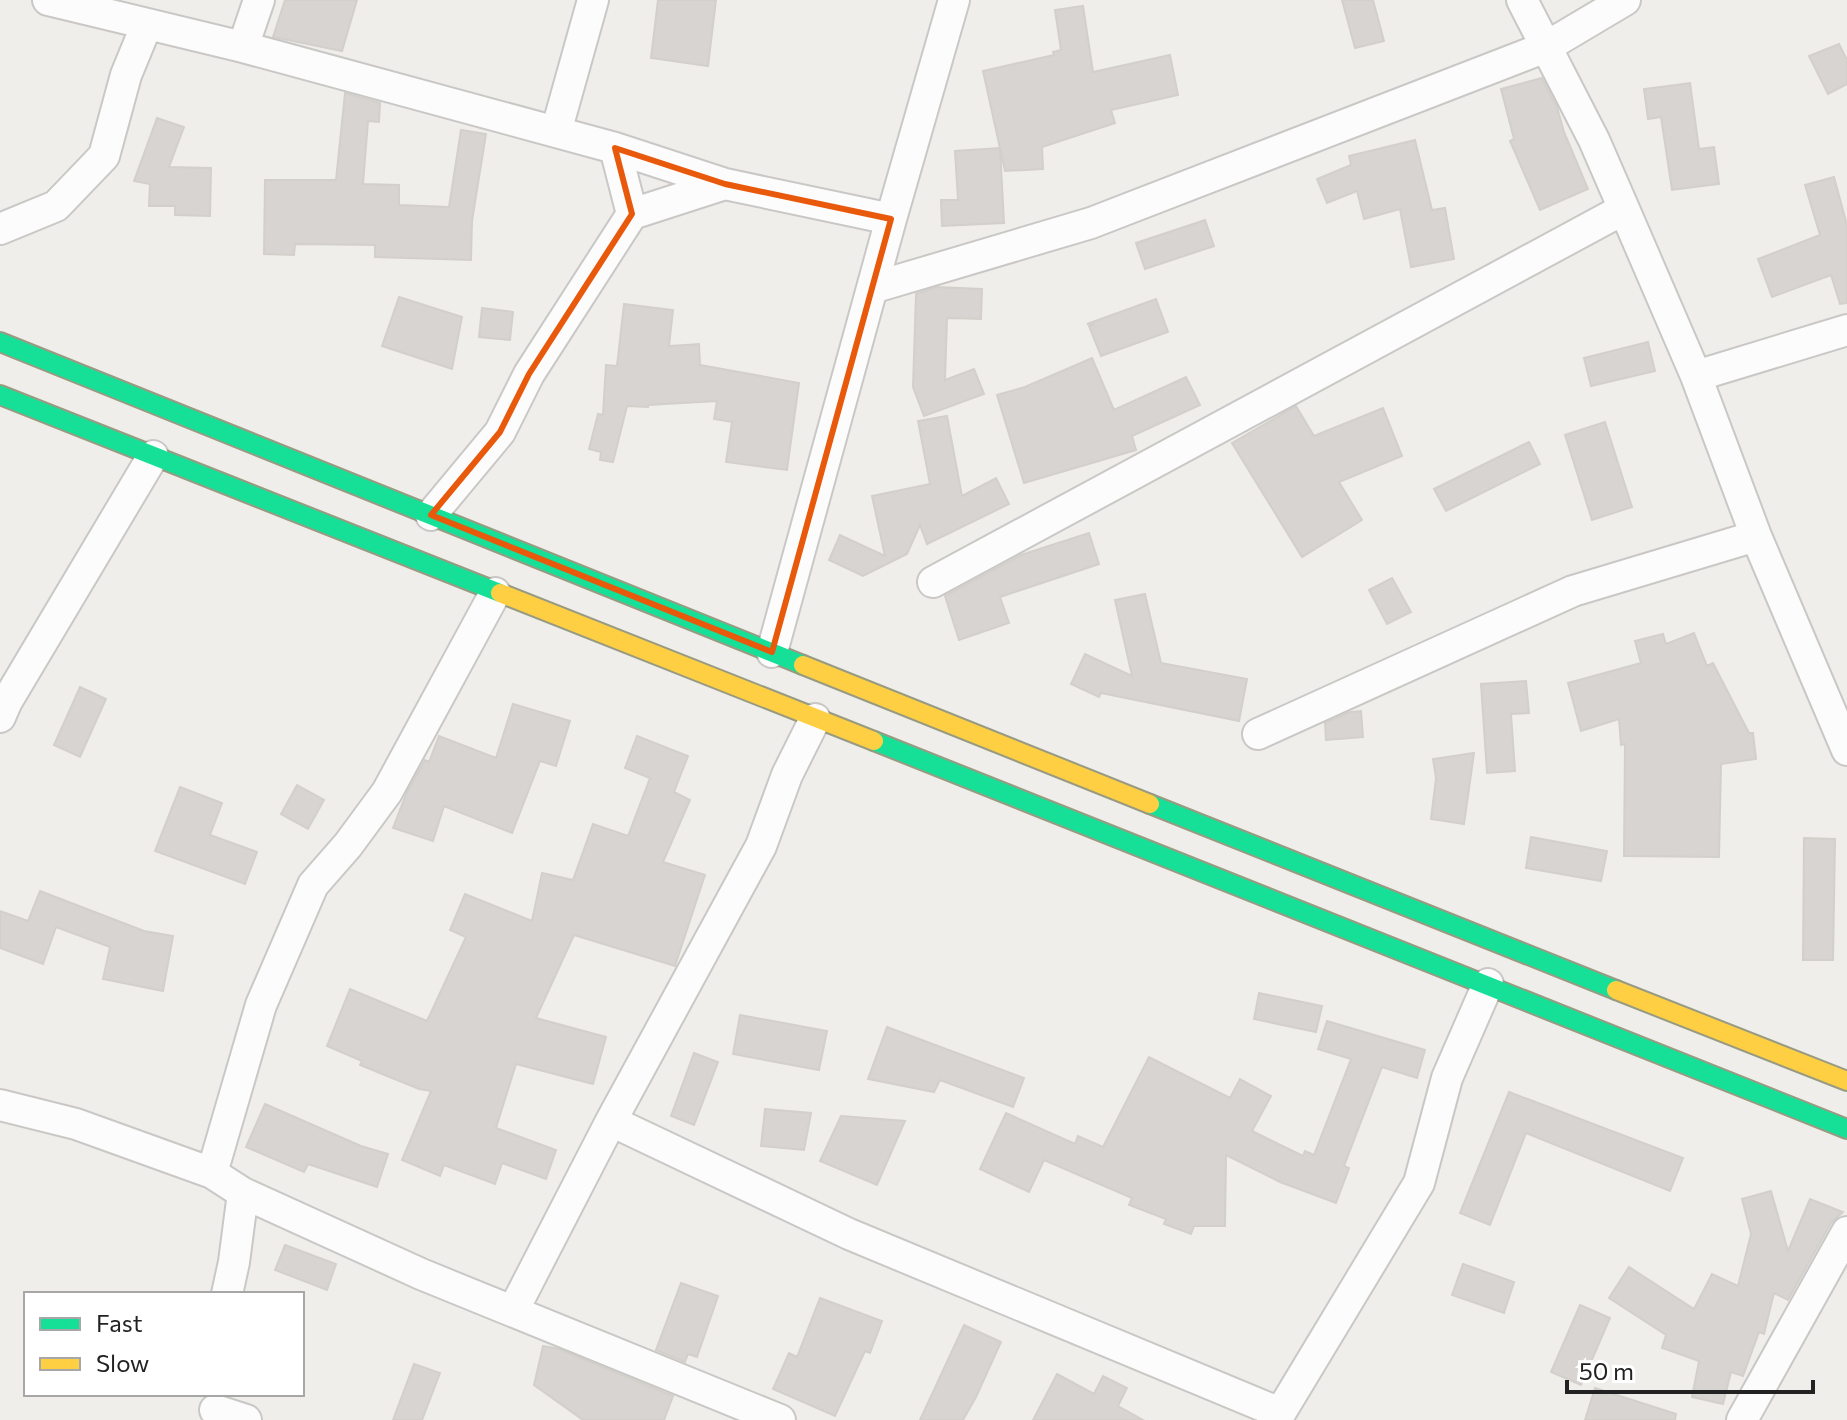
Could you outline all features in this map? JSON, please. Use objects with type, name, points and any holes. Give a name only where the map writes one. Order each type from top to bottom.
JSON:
[{"type":"main road","points":[[0,342],[1847,1081]]},
{"type":"main road","points":[[0,395],[1847,1129]]},
{"type":"street","points":[[48,0],[243,47],[615,148],[725,184],[891,219]]},
{"type":"street","points":[[243,47],[259,0]]},
{"type":"street","points":[[556,132],[593,0]]},
{"type":"street","points":[[772,652],[954,0]]},
{"type":"street","points":[[1522,0],[1594,140],[1624,209],[1696,376],[1756,536],[1847,750]]},
{"type":"street","points":[[872,288],[1091,223],[1546,47],[1625,0]]},
{"type":"street","points":[[0,229],[56,206],[104,156],[126,75],[147,24]]},
{"type":"street","points":[[615,148],[632,214]]},
{"type":"street","points":[[431,515],[500,432],[529,374],[632,214],[725,184]]},
{"type":"street","points":[[933,582],[1624,209]]},
{"type":"street","points":[[1696,376],[1847,330]]},
{"type":"street","points":[[0,717],[153,456]]},
{"type":"street","points":[[1258,734],[1573,591],[1756,536]]},
{"type":"street","points":[[212,1173],[261,1005],[313,885],[348,845],[387,792],[495,593]]},
{"type":"street","points":[[513,1311],[611,1121],[761,846],[787,775],[815,719]]},
{"type":"street","points":[[611,1121],[849,1234],[1278,1416],[1419,1183],[1447,1078],[1488,984]]},
{"type":"street","points":[[0,1105],[76,1124],[212,1173],[243,1193],[421,1274],[780,1420]]},
{"type":"street","points":[[227,1292],[243,1193]]},
{"type":"street","points":[[1742,1420],[1847,1232]]},
{"type":"street","points":[[215,1408],[246,1420]]},
{"type":"highlighted area","points":[[615,148],[725,184],[891,219],[772,652],[431,515],[500,432],[529,374],[632,214]]},
{"type":"building","points":[[285,0],[357,0],[342,51],[273,37]]},
{"type":"building","points":[[658,0],[716,0],[708,66],[651,58]]},
{"type":"building","points":[[1342,0],[1373,0],[1384,41],[1355,48]]},
{"type":"building","points":[[1083,6],[1093,72],[1170,55],[1178,95],[1111,110],[1115,123],[1042,147],[1043,169],[1005,171],[983,71],[1054,55],[1053,52],[1061,50],[1055,10]]},
{"type":"building","points":[[1839,44],[1847,60],[1847,84],[1828,94],[1809,56]]},
{"type":"building","points":[[1542,78],[1557,107],[1588,189],[1540,210],[1510,141],[1514,139],[1501,89]]},
{"type":"building","points":[[1690,83],[1699,149],[1714,147],[1719,184],[1672,190],[1661,117],[1648,119],[1644,89]]},
{"type":"building","points":[[345,93],[380,103],[379,122],[368,121],[363,184],[399,185],[399,205],[449,207],[461,130],[486,134],[472,221],[471,260],[375,257],[375,245],[295,244],[294,255],[264,254],[265,180],[336,180]]},
{"type":"building","points":[[157,118],[184,127],[169,167],[211,168],[210,216],[175,215],[175,206],[149,206],[150,184],[134,181]]},
{"type":"building","points":[[1415,140],[1432,210],[1445,208],[1454,259],[1411,267],[1400,209],[1364,219],[1357,191],[1327,203],[1317,179],[1351,165],[1349,156]]},
{"type":"building","points":[[1000,148],[1004,223],[942,226],[941,200],[958,200],[955,151]]},
{"type":"building","points":[[1834,177],[1847,225],[1847,303],[1840,304],[1831,275],[1772,297],[1758,259],[1820,235],[1805,185]]},
{"type":"building","points":[[1205,220],[1214,246],[1145,269],[1136,243]]},
{"type":"building","points":[[937,287],[982,289],[981,319],[947,318],[945,380],[974,369],[984,394],[924,416],[913,387],[916,294]]},
{"type":"building","points":[[399,297],[462,317],[452,369],[382,346]]},
{"type":"building","points":[[1156,299],[1168,332],[1101,356],[1089,326],[1094,324],[1087,324]]},
{"type":"building","points":[[624,304],[673,310],[669,346],[699,344],[700,365],[799,383],[787,470],[726,462],[732,422],[714,419],[717,401],[627,406],[613,462],[600,460],[601,452],[589,449],[598,414],[603,415],[606,365],[617,366]]},
{"type":"building","points":[[482,308],[513,312],[510,340],[479,337]]},
{"type":"building","points":[[1648,342],[1655,371],[1591,386],[1584,358]]},
{"type":"building","points":[[1092,358],[1114,410],[1186,377],[1200,405],[1132,436],[1136,450],[1024,483],[997,395],[1025,387]]},
{"type":"building","points":[[1296,406],[1314,436],[1383,408],[1402,456],[1339,482],[1362,520],[1302,557],[1232,443]]},
{"type":"building","points":[[947,416],[962,496],[996,478],[1009,504],[927,544],[920,525],[907,554],[863,576],[829,560],[840,535],[885,556],[872,496],[930,484],[918,421]]},
{"type":"building","points":[[1605,422],[1632,507],[1592,520],[1565,435]]},
{"type":"building","points":[[1529,442],[1540,464],[1446,511],[1434,489]]},
{"type":"building","points":[[1089,533],[1099,564],[1000,597],[1009,623],[959,640],[945,596],[1021,555]]},
{"type":"building","points":[[1392,578],[1411,612],[1387,624],[1369,590]]},
{"type":"building","points":[[1145,594],[1161,663],[1247,679],[1239,721],[1101,693],[1099,697],[1071,684],[1085,654],[1132,676],[1115,600]]},
{"type":"building","points":[[1694,633],[1707,666],[1713,663],[1749,733],[1753,733],[1756,759],[1721,764],[1719,857],[1624,856],[1625,744],[1621,745],[1619,719],[1581,731],[1568,683],[1641,663],[1635,641],[1663,634],[1666,644]]},
{"type":"building","points":[[1526,681],[1529,713],[1511,714],[1515,771],[1487,773],[1481,684]]},
{"type":"building","points":[[80,687],[106,699],[80,757],[54,745]]},
{"type":"building","points":[[513,704],[570,721],[556,766],[540,761],[512,833],[444,806],[433,841],[393,828],[407,792],[425,760],[429,762],[439,736],[496,758]]},
{"type":"building","points":[[1361,711],[1363,737],[1326,740],[1325,723],[1350,712]]},
{"type":"building","points":[[637,736],[688,756],[674,792],[690,800],[663,862],[705,875],[675,966],[574,935],[536,1018],[606,1037],[593,1084],[516,1064],[496,1128],[556,1150],[546,1179],[502,1163],[495,1184],[444,1165],[440,1176],[402,1160],[431,1091],[360,1065],[362,1061],[327,1046],[350,989],[427,1021],[466,937],[450,930],[465,894],[532,921],[542,873],[573,880],[593,824],[628,836],[650,778],[625,768]]},
{"type":"building","points":[[1474,753],[1464,824],[1431,819],[1436,778],[1433,759]]},
{"type":"building","points":[[297,785],[324,800],[308,829],[281,814]]},
{"type":"building","points":[[180,787],[222,803],[210,835],[257,852],[245,884],[155,851]]},
{"type":"building","points":[[1531,837],[1607,851],[1601,881],[1526,868]]},
{"type":"building","points":[[1804,838],[1835,839],[1833,960],[1803,960]]},
{"type":"building","points":[[40,891],[144,931],[173,936],[163,991],[103,979],[110,947],[56,927],[43,964],[0,948],[0,911],[28,921]]},
{"type":"building","points":[[1259,993],[1322,1006],[1316,1032],[1254,1019]]},
{"type":"building","points":[[740,1015],[827,1031],[819,1070],[733,1054]]},
{"type":"building","points":[[1327,1021],[1425,1050],[1417,1078],[1382,1067],[1344,1166],[1349,1168],[1336,1203],[1280,1182],[1226,1155],[1225,1226],[1194,1226],[1191,1234],[1164,1224],[1166,1219],[1129,1205],[1132,1198],[1044,1160],[1029,1192],[980,1169],[1006,1113],[1075,1144],[1078,1136],[1103,1147],[1149,1057],[1230,1098],[1240,1079],[1271,1096],[1252,1131],[1303,1156],[1305,1151],[1314,1155],[1351,1059],[1318,1049]]},
{"type":"building","points":[[887,1027],[1024,1078],[1013,1107],[940,1080],[934,1092],[868,1079]]},
{"type":"building","points":[[694,1053],[718,1062],[694,1125],[671,1116]]},
{"type":"building","points":[[1509,1092],[1683,1158],[1670,1191],[1526,1133],[1490,1225],[1460,1213]]},
{"type":"building","points":[[265,1104],[361,1146],[388,1154],[377,1187],[308,1164],[304,1172],[246,1147]]},
{"type":"building","points":[[765,1109],[811,1113],[804,1150],[761,1146]]},
{"type":"building","points":[[841,1116],[905,1121],[877,1185],[820,1161]]},
{"type":"building","points":[[1771,1191],[1788,1251],[1810,1199],[1843,1212],[1831,1223],[1788,1300],[1774,1293],[1764,1334],[1759,1332],[1743,1376],[1731,1372],[1723,1404],[1692,1397],[1699,1361],[1662,1348],[1666,1335],[1609,1298],[1629,1267],[1694,1309],[1712,1274],[1738,1286],[1751,1234],[1742,1199]]},
{"type":"building","points":[[285,1245],[336,1264],[327,1290],[275,1270]]},
{"type":"building","points":[[1463,1264],[1514,1282],[1504,1313],[1452,1295]]},
{"type":"building","points":[[681,1283],[718,1296],[697,1357],[688,1354],[685,1362],[656,1350]]},
{"type":"building","points":[[820,1298],[882,1321],[870,1353],[865,1351],[835,1416],[773,1389],[789,1353],[797,1357]]},
{"type":"building","points":[[1580,1305],[1610,1318],[1581,1385],[1551,1372]]},
{"type":"building","points":[[964,1325],[1001,1342],[976,1397],[963,1420],[920,1420]]},
{"type":"building","points":[[543,1346],[559,1349],[673,1396],[664,1420],[583,1420],[534,1385]]},
{"type":"building","points":[[414,1364],[440,1373],[422,1420],[393,1420]]},
{"type":"building","points":[[1057,1374],[1094,1394],[1103,1376],[1127,1388],[1118,1406],[1143,1420],[1033,1420]]},
{"type":"building","points":[[1595,1388],[1676,1414],[1675,1420],[1585,1420]]},
{"type":"traffic: fast","points":[[0,342],[803,665]]},
{"type":"traffic: fast","points":[[0,395],[500,593]]},
{"type":"traffic: fast","points":[[874,741],[1847,1129]]},
{"type":"traffic: fast","points":[[1150,804],[1616,990]]},
{"type":"traffic: slow","points":[[500,593],[874,741]]},
{"type":"traffic: slow","points":[[803,665],[1150,804]]},
{"type":"traffic: slow","points":[[1616,990],[1847,1081]]}]
